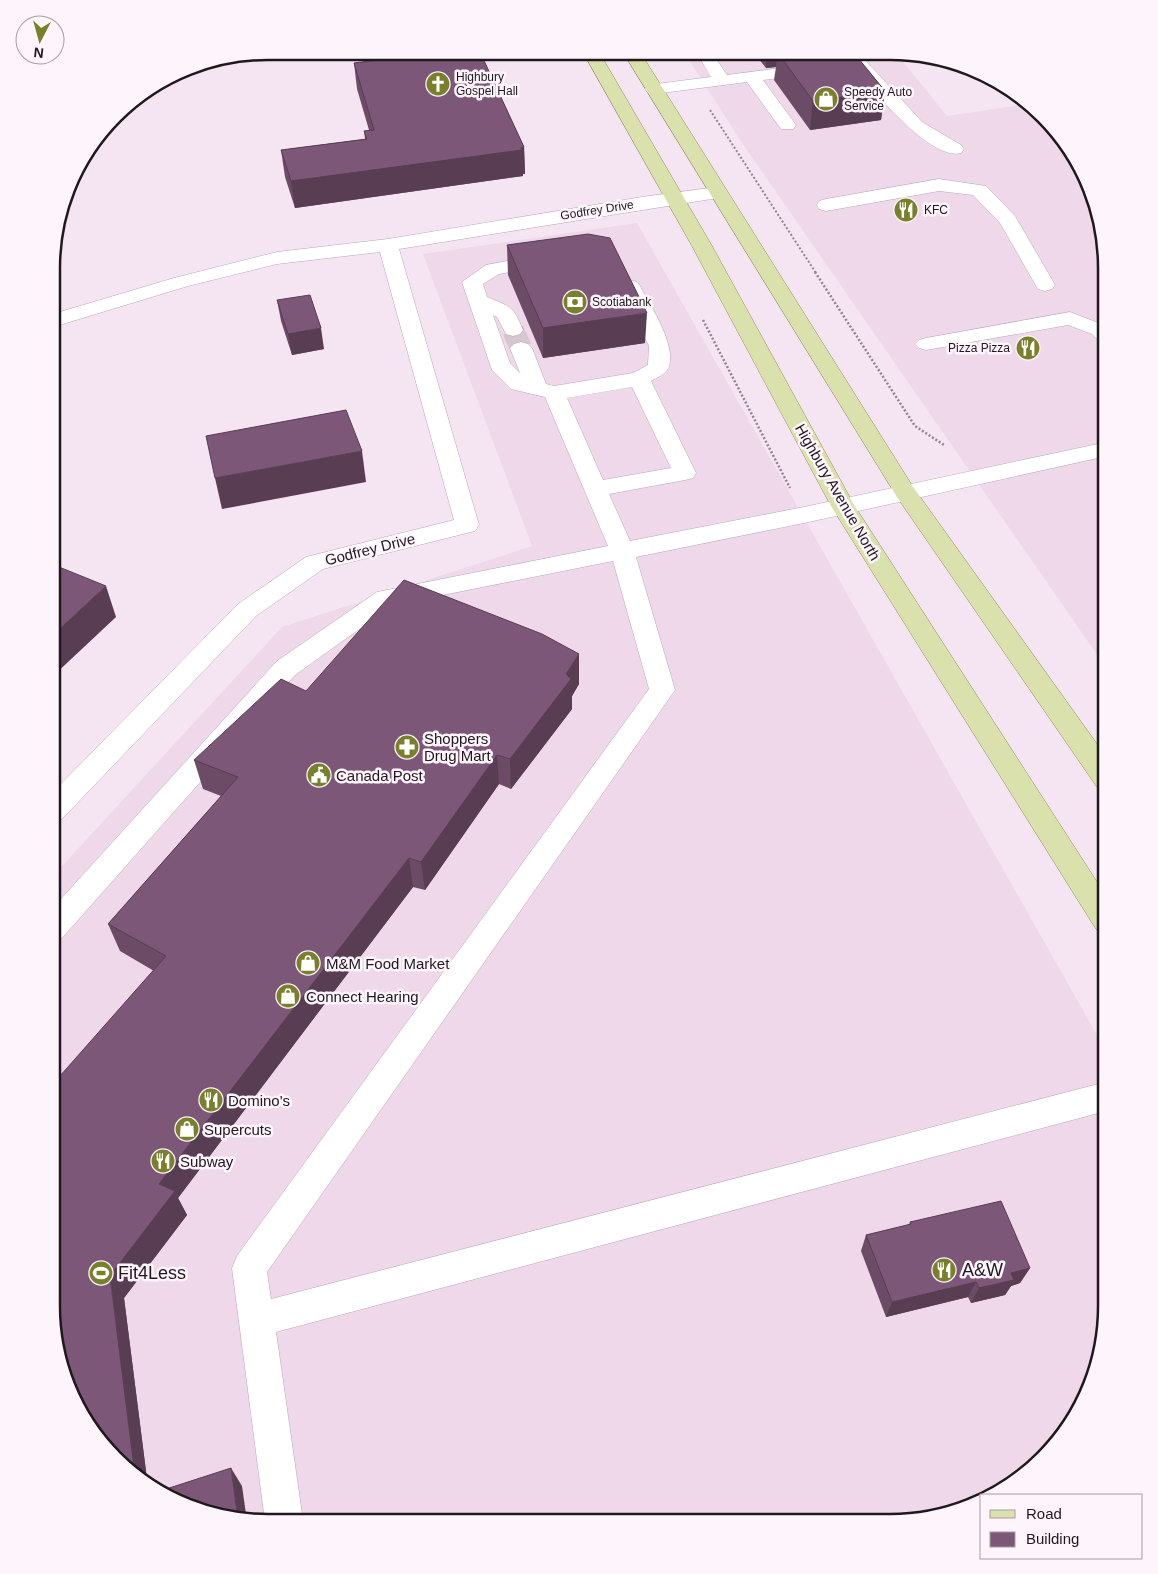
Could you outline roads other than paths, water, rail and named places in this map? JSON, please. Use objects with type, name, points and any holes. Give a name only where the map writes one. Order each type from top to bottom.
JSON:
[{"type":"main road","name":"Highbury Avenue North","points":[[596,60],[674,198],[843,506],[1098,907]]},
{"type":"main road","points":[[635,60],[905,492],[1098,769]]},
{"type":"street","points":[[713,60],[723,81]]},
{"type":"street","points":[[654,90],[834,66],[850,60]]},
{"type":"street","points":[[858,60],[916,126],[955,149]]},
{"type":"street","points":[[752,77],[786,125]]},
{"type":"street","points":[[826,205],[939,185],[979,190],[1008,220],[1045,285]]},
{"type":"street","name":"Godfrey Drive","points":[[60,319],[181,282],[277,258],[388,245],[674,198],[717,193]]},
{"type":"street","name":"Godfrey Drive","points":[[60,803],[246,610],[307,568],[315,563],[467,525],[388,245]]},
{"type":"street","points":[[569,256],[493,269],[472,282],[500,365],[519,384],[545,391],[639,379],[658,368],[660,346],[623,271]]},
{"type":"street","points":[[283,1514],[249,1268],[662,690],[622,551],[595,489],[517,339],[506,313],[479,301]]},
{"type":"street","points":[[926,344],[1070,318],[1098,330]]},
{"type":"street","points":[[595,489],[685,474],[639,379]]},
{"type":"street","points":[[60,920],[286,668],[386,598],[804,515],[1098,451]]},
{"type":"street","points":[[256,1320],[1098,1099]]},
{"type":"tunnel","points":[[513,330],[521,348]]},
{"type":"place","name":"Highbury Gospel Hall","points":[[438,84]]},
{"type":"place","name":"Speedy Auto Service","points":[[826,99]]},
{"type":"place","name":"KFC","points":[[906,210]]},
{"type":"place","name":"Scotiabank","points":[[575,302]]},
{"type":"place","name":"Pizza Pizza","points":[[1028,348]]},
{"type":"place","name":"Shoppers Drug Mart","points":[[407,747]]},
{"type":"place","name":"Canada Post","points":[[319,775]]},
{"type":"place","name":"M&M Food Market","points":[[308,963]]},
{"type":"place","name":"Connect Hearing","points":[[288,996]]},
{"type":"place","name":"Domino's","points":[[211,1100]]},
{"type":"place","name":"Supercuts","points":[[187,1129]]},
{"type":"place","name":"Subway","points":[[163,1161]]},
{"type":"place","name":"A&W","points":[[944,1270]]},
{"type":"place","name":"Fit4Less","points":[[101,1273]]}]
